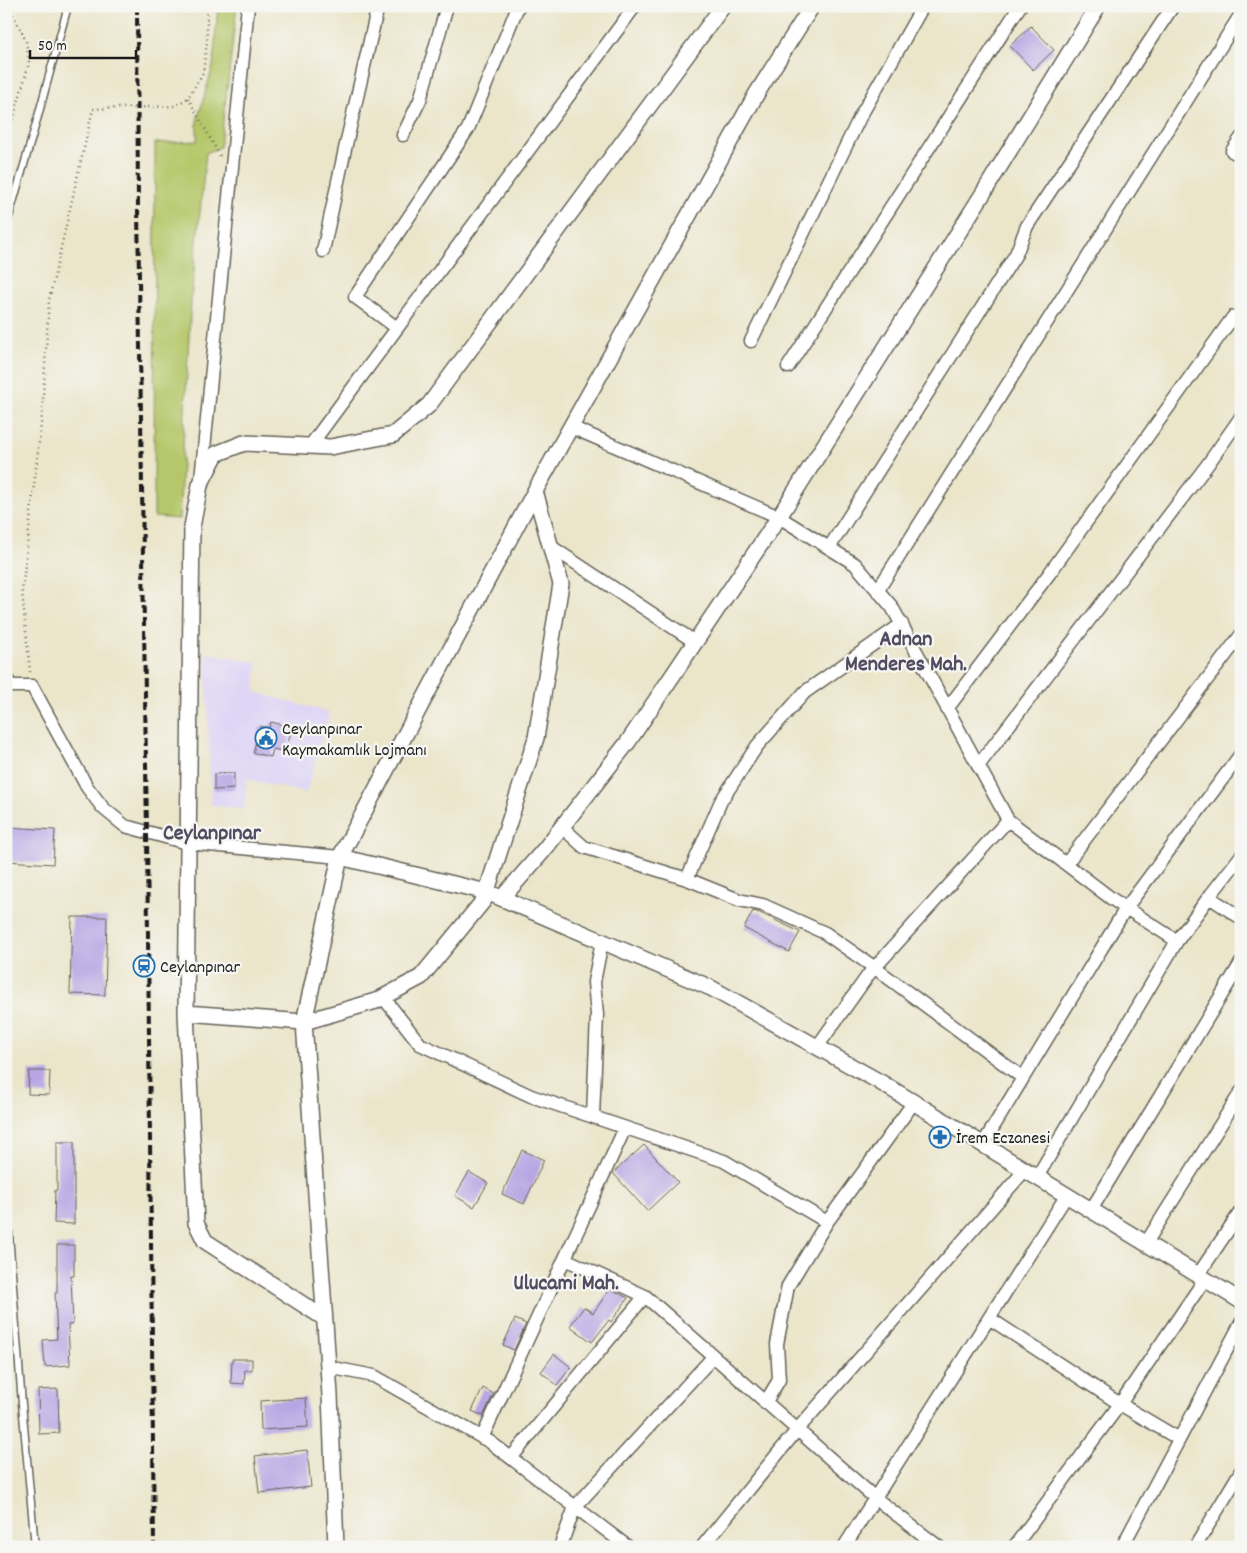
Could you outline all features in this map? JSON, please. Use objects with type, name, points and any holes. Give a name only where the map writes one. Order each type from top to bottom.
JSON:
[{"type":"street","points":[[248,6],[200,485],[192,527],[186,1013],[196,1223],[205,1241],[324,1318]]},
{"type":"street","points":[[323,251],[344,149],[378,6]]},
{"type":"street","points":[[403,135],[420,100],[447,6]]},
{"type":"street","points":[[397,328],[355,297],[468,129],[518,6]]},
{"type":"street","points":[[310,446],[635,6]]},
{"type":"street","points":[[200,485],[216,454],[244,443],[330,447],[393,435],[429,405],[723,6]]},
{"type":"street","points":[[336,1547],[328,1367],[304,1022],[340,857],[535,491],[758,92],[812,6]]},
{"type":"street","points":[[751,341],[860,117],[923,6]]},
{"type":"street","points":[[788,367],[1020,6]]},
{"type":"street","points":[[502,898],[544,850],[628,742],[779,517],[984,192],[1098,6]]},
{"type":"street","points":[[829,548],[1016,254],[1027,226],[1173,6]]},
{"type":"street","points":[[878,590],[1241,14]]},
{"type":"street","points":[[1241,138],[1232,151],[1241,156]]},
{"type":"street","points":[[947,709],[1055,566],[1233,317]]},
{"type":"street","points":[[978,766],[1208,464],[1241,417]]},
{"type":"street","points":[[571,427],[779,517],[855,564],[892,606],[1008,820],[1126,908],[1177,941]]},
{"type":"street","points":[[186,1013],[304,1022],[376,1001],[421,977],[484,900],[536,738],[561,584],[535,491]]},
{"type":"street","points":[[550,546],[695,642]]},
{"type":"street","points":[[687,879],[721,801],[757,746],[805,692],[902,624]]},
{"type":"street","points":[[1066,864],[1241,635]]},
{"type":"street","points":[[10,686],[32,686],[87,787],[103,808],[126,826],[187,843],[340,857],[487,892],[502,898],[711,988],[914,1102],[1241,1301]]},
{"type":"street","points":[[983,1144],[1126,908],[1241,754]]},
{"type":"street","points":[[817,1047],[875,968],[1008,820]]},
{"type":"street","points":[[562,827],[584,848],[687,879],[739,900],[762,905],[824,933],[875,968],[1023,1078]]},
{"type":"street","points":[[702,1547],[797,1430],[1031,1174],[1177,941],[1208,897],[1241,856]]},
{"type":"street","points":[[1208,897],[1241,918]]},
{"type":"street","points":[[593,1117],[597,1015],[594,982],[602,941]]},
{"type":"street","points":[[1091,1210],[1241,963]]},
{"type":"street","points":[[383,997],[420,1044],[531,1096],[724,1161],[827,1222]]},
{"type":"street","points":[[1146,1243],[1241,1092]]},
{"type":"street","points":[[765,1402],[779,1380],[777,1344],[788,1286],[827,1222],[914,1102]]},
{"type":"street","points":[[482,1438],[625,1128]]},
{"type":"street","points":[[844,1547],[1067,1195]]},
{"type":"street","points":[[1014,1547],[1120,1404],[1202,1277],[1241,1211]]},
{"type":"street","points":[[565,1259],[645,1296],[875,1498],[939,1547]]},
{"type":"street","points":[[511,1458],[645,1296]]},
{"type":"street","points":[[989,1318],[1120,1404],[1179,1439]]},
{"type":"street","points":[[1122,1547],[1241,1323]]},
{"type":"street","points":[[560,1547],[575,1507],[713,1356]]},
{"type":"street","points":[[328,1367],[374,1376],[490,1442],[628,1547]]},
{"type":"street","points":[[1195,1547],[1241,1471]]},
{"type":"lane","points":[[6,227],[68,6]]},
{"type":"lane","points":[[6,668],[10,686]]},
{"type":"lane","points":[[6,1195],[35,1547]]},
{"type":"path","points":[[32,686],[22,592],[42,416],[49,300],[93,109],[175,106],[188,98],[203,73],[207,42],[206,6]]},
{"type":"path","points":[[6,7],[15,18],[26,41],[29,63],[6,145]]},
{"type":"path","points":[[188,98],[231,176]]},
{"type":"shaded area","name":"Ceylanpınar Kaymakamlık Lojmanı","points":[[206,653],[257,662],[255,692],[330,713],[306,793],[247,779],[244,809],[211,805]]},
{"type":"green space","points":[[218,6],[237,6],[220,147],[206,153],[191,300],[179,519],[154,517],[155,143],[197,141],[197,121],[213,66]]},
{"type":"building","points":[[1031,26],[1054,50],[1033,70],[1010,46]]},
{"type":"building","name":"Ceylanpınar Kaymakamlık Lojmanı","points":[[271,722],[292,727],[286,752],[273,749],[271,757],[253,753],[260,726],[269,728]]},
{"type":"building","points":[[234,773],[234,789],[214,790],[214,774]]},
{"type":"building","points":[[6,827],[55,830],[53,864],[6,861]]},
{"type":"building","points":[[753,911],[800,932],[789,952],[744,928]]},
{"type":"building","points":[[72,917],[107,917],[105,995],[70,994]]},
{"type":"building","points":[[29,1071],[50,1071],[49,1095],[28,1094]]},
{"type":"building","points":[[57,1142],[74,1142],[74,1224],[54,1223],[55,1190],[57,1190]]},
{"type":"building","points":[[644,1145],[678,1182],[647,1211],[613,1173]]},
{"type":"building","points":[[522,1150],[544,1160],[524,1204],[502,1194]]},
{"type":"building","points":[[469,1172],[488,1183],[474,1207],[455,1196]]},
{"type":"building","points":[[57,1245],[74,1245],[74,1276],[71,1276],[73,1324],[68,1325],[70,1365],[45,1367],[43,1340],[57,1339],[55,1293],[57,1293]]},
{"type":"building","points":[[610,1289],[628,1298],[611,1322],[609,1320],[592,1342],[570,1326],[584,1307],[593,1313]]},
{"type":"building","points":[[515,1319],[526,1324],[514,1350],[503,1345]]},
{"type":"building","points":[[554,1354],[571,1367],[557,1385],[541,1372]]},
{"type":"building","points":[[232,1359],[252,1359],[252,1370],[245,1370],[244,1384],[231,1383]]},
{"type":"building","points":[[483,1388],[494,1394],[483,1416],[472,1411]]},
{"type":"building","points":[[58,1389],[59,1433],[39,1434],[38,1390]]},
{"type":"building","points":[[306,1398],[308,1427],[261,1430],[260,1401]]},
{"type":"building","points":[[307,1450],[311,1487],[259,1493],[255,1456]]},
{"type":"railway","points":[[137,6],[154,1547]]},
{"type":"place","name":"Ceylanpınar Kaymakamlık Lojmanı","points":[[266,738]]},
{"type":"place","name":"Ceylanpınar","points":[[144,966]]},
{"type":"place","name":"İrem Eczanesi","points":[[940,1137]]},
{"type":"district","name":"Adnan Menderes Mah.","points":[[906,650]]},
{"type":"district","name":"Ceylanpınar","points":[[212,831]]},
{"type":"district","name":"Ulucami Mah.","points":[[566,1281]]}]
